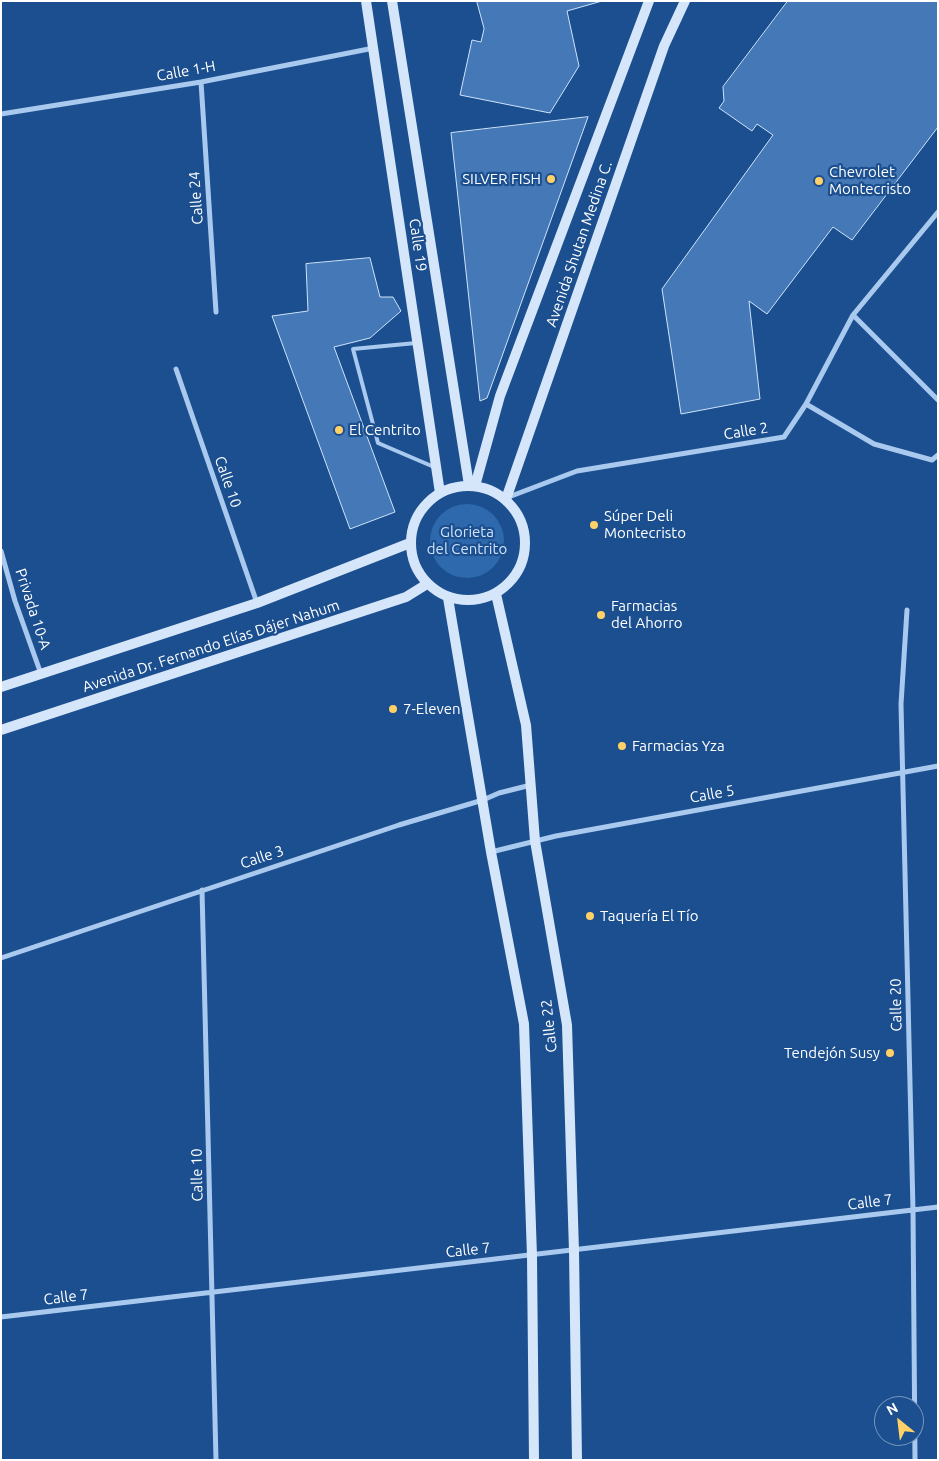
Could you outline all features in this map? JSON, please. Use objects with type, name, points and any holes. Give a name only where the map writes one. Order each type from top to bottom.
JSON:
[{"type":"main road","name":"Calle 19","points":[[366,1],[440,493]]},
{"type":"main road","name":"Calle 19","points":[[392,1],[472,486]]},
{"type":"main road","name":"Avenida Shutan Medina C.","points":[[472,486],[500,396],[649,1]]},
{"type":"main road","name":"Avenida Shutan Medina C.","points":[[506,498],[664,46],[685,1]]},
{"type":"main road","points":[[472,486],[495,492],[506,498],[519,514],[526,534],[526,555],[515,578],[496,594],[472,601],[448,598],[427,584],[418,572],[412,558],[410,543],[412,528],[423,508],[440,493],[454,487],[472,486]]},
{"type":"main road","name":"Avenida Dr. Fernando Elías Dájer Nahum","points":[[1,687],[257,603],[410,543]]},
{"type":"main road","name":"Avenida Dr. Fernando Elías Dájer Nahum","points":[[1,730],[406,597],[427,584]]},
{"type":"main road","name":"Calle 22","points":[[496,594],[526,725],[535,841],[567,1025],[574,1251],[577,1460]]},
{"type":"main road","name":"Calle 22","points":[[448,598],[491,852],[524,1024],[532,1256],[534,1460]]},
{"type":"street","points":[[641,1],[643,15]]},
{"type":"street","name":"Calle 1-H","points":[[1,114],[201,82],[374,48]]},
{"type":"street","name":"Calle 24","points":[[201,82],[216,312]]},
{"type":"street","name":"Calle 2","points":[[506,498],[577,471],[784,437],[806,404],[853,315],[938,212]]},
{"type":"street","points":[[853,315],[938,400]]},
{"type":"street","name":"Calle 10","points":[[176,369],[257,603]]},
{"type":"street","points":[[806,404],[874,444],[932,460],[938,455]]},
{"type":"street","name":"Privada 10-A","points":[[1,551],[15,600],[41,674]]},
{"type":"street","name":"Calle 20","points":[[907,610],[901,704],[913,1210],[915,1460]]},
{"type":"street","name":"Calle 5","points":[[491,852],[535,841],[938,766]]},
{"type":"street","name":"Calle 3","points":[[1,958],[399,825],[483,800],[499,793],[531,785]]},
{"type":"street","name":"Calle 10","points":[[202,890],[216,1460]]},
{"type":"street","name":"Calle 7","points":[[1,1317],[938,1207]]},
{"type":"lane","points":[[418,343],[353,349],[378,443],[436,468]]},
{"type":"green space","name":"Glorieta del Centrito","points":[[467,504],[481,507],[493,515],[501,527],[504,541],[501,555],[493,567],[481,575],[467,578],[453,575],[441,567],[433,555],[430,541],[433,527],[441,515],[453,507]]},
{"type":"building","points":[[477,1],[602,1],[567,11],[579,66],[550,113],[460,95],[472,40],[481,42],[484,29]]},
{"type":"building","name":"Chevrolet Montecristo","points":[[788,1],[938,1],[938,127],[852,240],[833,227],[767,314],[749,301],[760,399],[681,414],[662,289],[773,135],[757,124],[752,131],[719,108],[724,101],[723,87]]},
{"type":"building","points":[[588,117],[487,398],[480,401],[451,133]]},
{"type":"building","name":"El Centrito","points":[[370,258],[380,297],[393,297],[401,311],[370,338],[334,347],[395,512],[350,529],[272,316],[308,311],[306,264]]},
{"type":"place","name":"SILVER FISH","points":[[551,179]]},
{"type":"place","name":"Chevrolet Montecristo","points":[[819,181]]},
{"type":"place","name":"El Centrito","points":[[339,430]]},
{"type":"place","name":"Súper Deli Montecristo","points":[[594,525]]},
{"type":"place","name":"Farmacias del Ahorro","points":[[601,615]]},
{"type":"place","name":"7-Eleven","points":[[393,709]]},
{"type":"place","name":"Farmacias Yza","points":[[622,746]]},
{"type":"place","name":"Taquería El Tío","points":[[590,916]]},
{"type":"place","name":"Tendejón Susy","points":[[890,1053]]}]
